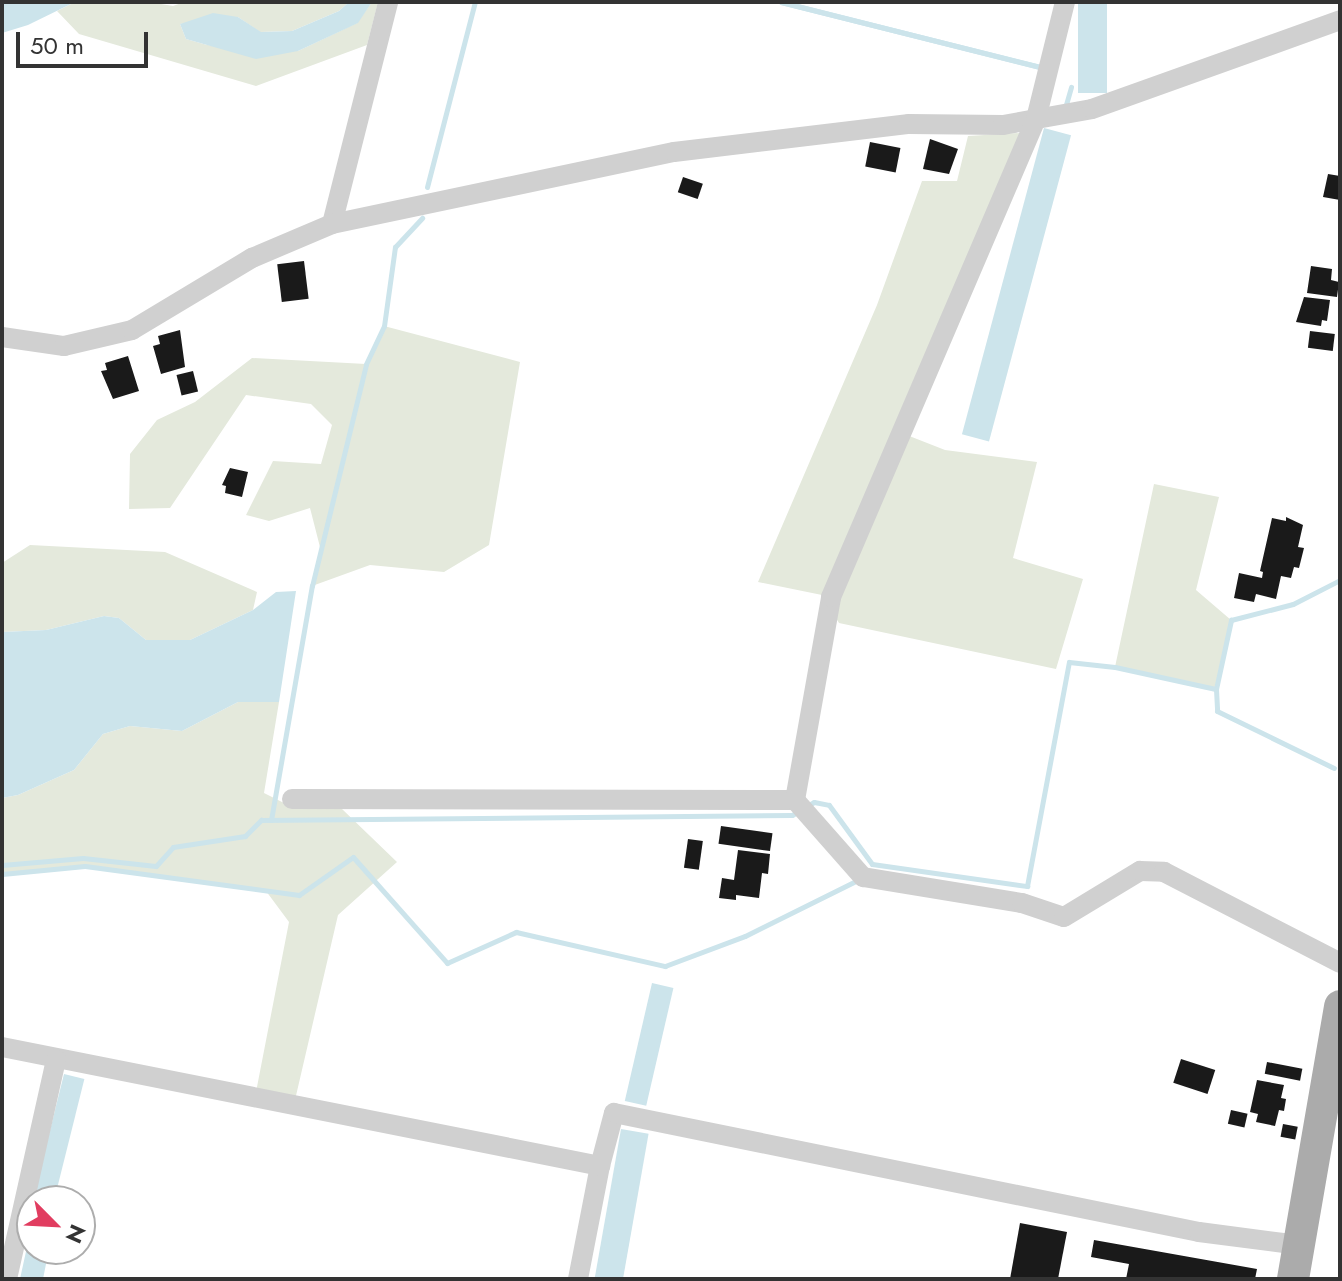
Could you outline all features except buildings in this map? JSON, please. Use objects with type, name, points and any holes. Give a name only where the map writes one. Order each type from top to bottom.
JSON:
[{"type":"main road","points":[[1293,1279],[1340,1006]]},
{"type":"street","points":[[332,224],[388,2]]},
{"type":"street","points":[[1065,2],[1045,118],[831,597],[803,807],[863,877],[1022,903],[1064,917],[1140,871],[1164,872],[1340,963]]},
{"type":"street","points":[[2,337],[64,346],[132,330],[252,258],[332,224],[674,152],[909,124],[1003,125],[1075,112],[1340,20]]},
{"type":"street","points":[[292,799],[803,807]]},
{"type":"street","points":[[2,1047],[600,1166]]},
{"type":"street","points":[[7,1279],[56,1059]]},
{"type":"street","points":[[578,1279],[600,1166],[614,1113],[1199,1232],[1299,1245]]},
{"type":"shaded area","points":[[75,2],[149,2],[173,6],[184,2],[349,2],[339,11],[292,31],[260,32],[238,17],[180,24],[186,39],[207,45],[298,51],[357,23],[372,2],[378,2],[367,45],[256,86],[79,34],[57,11]]},
{"type":"shaded area","points":[[1020,133],[894,430],[945,450],[1037,462],[1013,558],[1083,579],[1056,669],[839,623],[822,595],[758,582],[877,305],[922,181],[957,181],[968,136]]},
{"type":"shaded area","points":[[384,326],[520,362],[489,545],[444,572],[370,565],[312,586],[321,551],[310,508],[269,521],[246,515],[273,461],[321,464],[332,425],[311,404],[246,395],[170,508],[129,509],[130,454],[157,420],[195,402],[252,358],[366,364]]},
{"type":"shaded area","points":[[1154,484],[1219,497],[1196,590],[1231,620],[1216,689],[1115,667]]},
{"type":"shaded area","points":[[30,545],[165,552],[257,592],[253,610],[190,640],[146,640],[119,618],[104,616],[46,630],[2,632],[2,563]]},
{"type":"shaded area","points":[[238,702],[279,702],[264,793],[292,807],[342,809],[397,862],[338,915],[295,1100],[256,1092],[289,922],[266,891],[85,866],[2,874],[2,798],[18,795],[74,770],[103,734],[130,726],[182,731]]},
{"type":"water","points":[[2,2],[75,2],[28,25],[2,33]]},
{"type":"water","points":[[349,2],[372,2],[358,23],[298,51],[256,59],[186,39],[180,24],[213,13],[238,17],[261,32],[292,31],[339,11]]},
{"type":"water","points":[[1078,2],[1107,2],[1107,93],[1078,93]]},
{"type":"water","points":[[1044,128],[1071,135],[989,441],[962,434]]},
{"type":"water","points":[[296,591],[279,702],[238,702],[182,731],[130,726],[103,734],[74,770],[18,795],[2,798],[2,632],[46,630],[104,616],[119,618],[146,640],[190,640],[253,610],[276,592]]},
{"type":"water","points":[[652,983],[673,988],[646,1106],[625,1101]]},
{"type":"water","points":[[64,1074],[84,1079],[58,1185],[36,1185]]},
{"type":"water","points":[[621,1129],[649,1134],[623,1279],[595,1279]]},
{"type":"water","points":[[23,1265],[46,1265],[43,1279],[20,1279]]},
{"type":"waterway","points":[[427,187],[475,2]]},
{"type":"waterway","points":[[781,2],[1040,67],[781,2]]},
{"type":"waterway","points":[[1065,108],[1071,87]]},
{"type":"waterway","points":[[271,820],[312,586],[366,364],[384,326],[395,247],[422,218]]},
{"type":"waterway","points":[[1216,689],[1231,620],[1293,604],[1340,580]]},
{"type":"waterway","points":[[807,806],[814,802],[829,805],[872,864],[1027,886],[1069,662],[1115,667],[1216,689],[1217,711],[1334,768]]},
{"type":"waterway","points":[[2,865],[83,858],[156,866],[173,847],[245,836],[261,820],[792,815],[799,811]]},
{"type":"waterway","points":[[2,874],[85,866],[299,895],[353,857],[447,963],[516,932],[665,966],[745,936],[854,882]]}]
